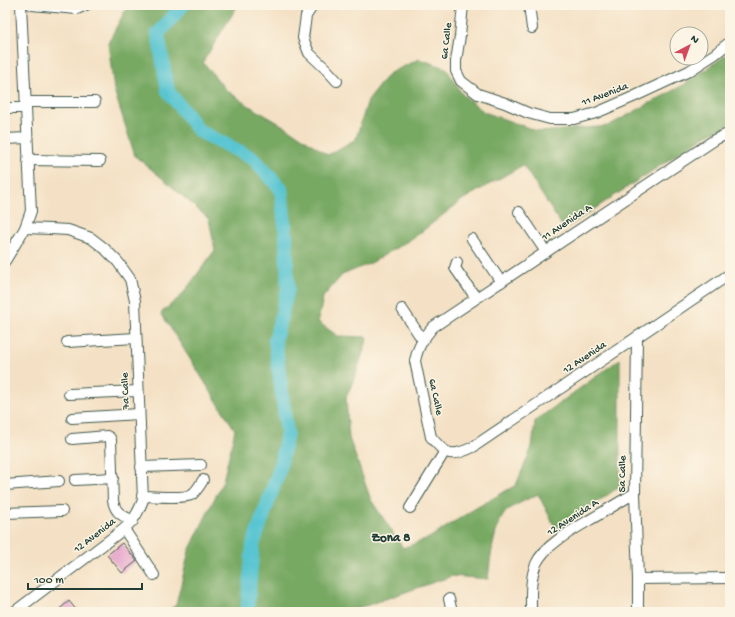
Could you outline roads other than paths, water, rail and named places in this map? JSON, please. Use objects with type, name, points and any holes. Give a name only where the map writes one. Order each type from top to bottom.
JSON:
[{"type":"street","points":[[5,262],[25,228],[30,211],[21,5]]},
{"type":"street","points":[[32,5],[77,9],[86,5]]},
{"type":"street","points":[[313,5],[306,16],[302,38],[309,53],[337,81]]},
{"type":"street","name":"6a Calle","points":[[463,5],[456,71],[461,81],[478,94]]},
{"type":"street","points":[[529,5],[532,28]]},
{"type":"street","name":"11 Avenida","points":[[478,94],[550,120],[574,119],[596,113],[689,71],[730,42]]},
{"type":"street","points":[[5,108],[26,105],[95,102]]},
{"type":"street","name":"11 Avenida A","points":[[422,339],[433,327],[716,139],[724,135],[730,136]]},
{"type":"street","points":[[5,139],[27,138]]},
{"type":"street","points":[[28,160],[100,160]]},
{"type":"street","points":[[519,212],[546,252]]},
{"type":"street","name":"7a Calle","points":[[25,228],[68,230],[90,238],[104,248],[118,262],[130,279],[135,302],[142,496],[138,511],[132,521]]},
{"type":"street","points":[[472,239],[501,282]]},
{"type":"street","points":[[458,262],[455,268],[476,298]]},
{"type":"street","name":"12 Avenida","points":[[447,452],[462,452],[473,447],[730,274]]},
{"type":"street","points":[[402,309],[422,339]]},
{"type":"street","name":"5a Calle","points":[[637,337],[635,493],[638,612]]},
{"type":"street","points":[[67,342],[136,338]]},
{"type":"street","name":"6a Calle","points":[[422,339],[417,350],[415,361],[431,438],[447,452]]},
{"type":"street","points":[[69,394],[138,391]]},
{"type":"street","points":[[72,418],[139,414]]},
{"type":"street","points":[[72,440],[107,436],[110,438],[113,501],[115,508],[121,515],[132,521]]},
{"type":"street","points":[[410,508],[447,452]]},
{"type":"street","points":[[141,467],[201,466]]},
{"type":"street","points":[[75,480],[113,478]]},
{"type":"street","points":[[142,496],[190,496],[195,492],[203,480]]},
{"type":"street","points":[[5,484],[59,481]]},
{"type":"street","name":"12 Avenida A","points":[[531,612],[534,571],[537,562],[547,549],[561,538],[635,493]]},
{"type":"street","points":[[5,513],[62,511]]},
{"type":"street","name":"12 Avenida","points":[[14,612],[124,529],[132,521]]},
{"type":"street","points":[[124,529],[154,575]]},
{"type":"street","points":[[638,579],[730,578]]},
{"type":"street","points":[[449,599],[452,612]]},
{"type":"waterway","points":[[183,5],[158,34],[168,91],[199,131],[254,159],[281,189],[286,235],[288,289],[275,340],[287,433],[279,471],[253,545],[247,612]]},
{"type":"district","name":"Zona 8","points":[[391,538]]}]
